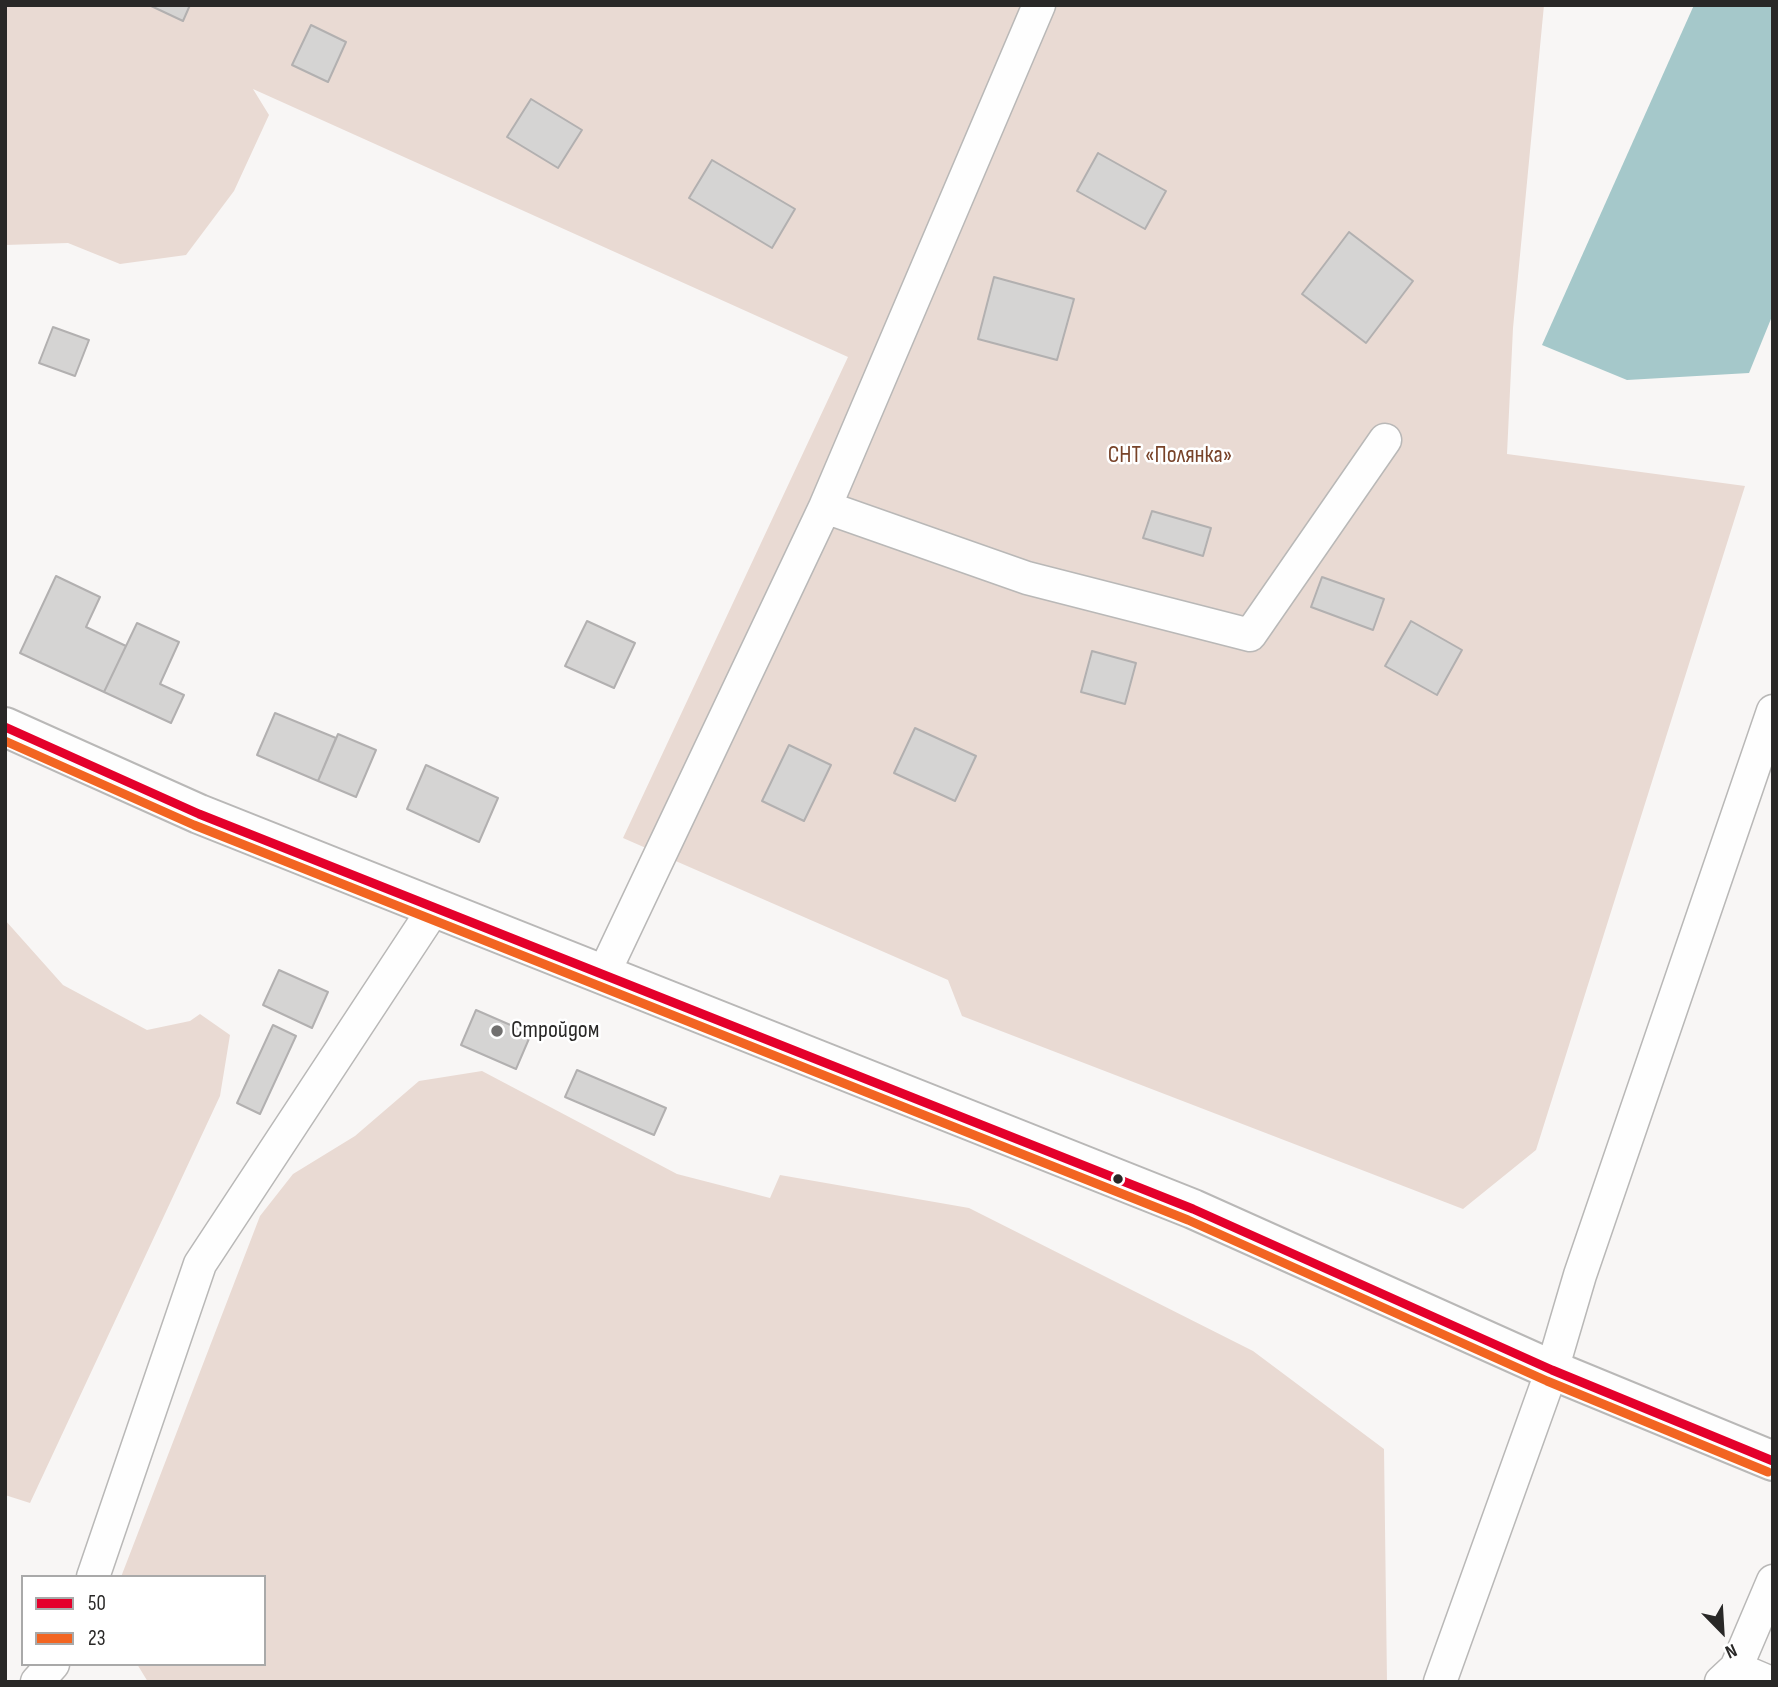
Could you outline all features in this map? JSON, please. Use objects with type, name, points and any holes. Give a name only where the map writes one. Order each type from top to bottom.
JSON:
[{"type":"main road","points":[[5,727],[199,814],[1193,1209],[1552,1370],[1773,1461]]},
{"type":"lane","points":[[603,975],[825,506],[1039,5]]},
{"type":"lane","points":[[825,506],[1027,578],[1250,635],[1385,440]]},
{"type":"lane","points":[[1440,1682],[1552,1370],[1585,1262],[1773,711]]},
{"type":"lane","points":[[94,1575],[200,1264],[435,906]]},
{"type":"lane","points":[[1769,1682],[1729,1675],[1773,1581]]},
{"type":"lane","points":[[37,1682],[51,1666]]},
{"type":"green space","name":"СНТ «Полянка»","points":[[5,5],[1544,5],[1513,328],[1507,454],[1745,486],[1536,1150],[1463,1209],[962,1016],[948,980],[623,838],[848,357],[253,89],[269,115],[234,191],[186,255],[120,264],[68,243],[5,245]]},
{"type":"green space","points":[[5,920],[63,985],[147,1030],[190,1021],[200,1014],[230,1035],[220,1096],[30,1503],[5,1495]]},
{"type":"green space","points":[[482,1071],[677,1174],[770,1198],[780,1175],[969,1208],[1253,1351],[1384,1449],[1387,1682],[148,1682],[138,1666],[266,1666],[266,1575],[122,1575],[260,1216],[293,1174],[355,1136],[419,1081]]},
{"type":"water","points":[[1694,5],[1773,5],[1773,314],[1749,373],[1627,380],[1542,345]]},
{"type":"building","points":[[149,5],[190,5],[183,21]]},
{"type":"building","points":[[311,25],[346,42],[328,82],[292,65]]},
{"type":"building","points":[[531,99],[582,130],[558,168],[507,137]]},
{"type":"building","points":[[1098,153],[1166,191],[1145,229],[1077,191]]},
{"type":"building","points":[[712,160],[795,209],[772,248],[689,198]]},
{"type":"building","points":[[1349,232],[1413,281],[1366,343],[1302,294]]},
{"type":"building","points":[[994,277],[1074,299],[1057,360],[978,339]]},
{"type":"building","points":[[53,327],[89,340],[75,376],[39,363]]},
{"type":"building","points":[[1152,511],[1211,528],[1203,556],[1143,538]]},
{"type":"building","points":[[56,576],[100,597],[86,627],[126,646],[104,692],[20,653]]},
{"type":"building","points":[[1322,577],[1384,599],[1373,630],[1311,607]]},
{"type":"building","points":[[587,621],[635,643],[614,688],[565,666]]},
{"type":"building","points":[[1411,621],[1462,650],[1437,695],[1385,666]]},
{"type":"building","points":[[137,623],[179,642],[160,684],[184,695],[171,723],[104,692]]},
{"type":"building","points":[[1092,651],[1136,663],[1125,704],[1081,692]]},
{"type":"building","points":[[275,713],[336,738],[318,781],[257,755]]},
{"type":"building","points":[[915,728],[976,756],[955,801],[894,773]]},
{"type":"building","points":[[338,734],[376,750],[356,797],[318,781]]},
{"type":"building","points":[[789,745],[831,765],[804,821],[762,801]]},
{"type":"building","points":[[426,765],[498,798],[479,842],[407,809]]},
{"type":"building","points":[[279,970],[328,992],[312,1028],[263,1005]]},
{"type":"building","points":[[476,1010],[531,1034],[516,1069],[461,1045]]},
{"type":"building","points":[[273,1025],[296,1036],[260,1114],[237,1103]]},
{"type":"building","points":[[577,1070],[666,1108],[654,1135],[565,1097]]},
{"type":"transit line","name":"50","points":[[5,727],[199,814],[1193,1209],[1552,1370],[1773,1461]]},
{"type":"transit line","name":"23","points":[[5,741],[194,825],[1188,1220],[1547,1381],[1768,1472]]},
{"type":"place","name":"Стройдом","points":[[497,1031]]}]
